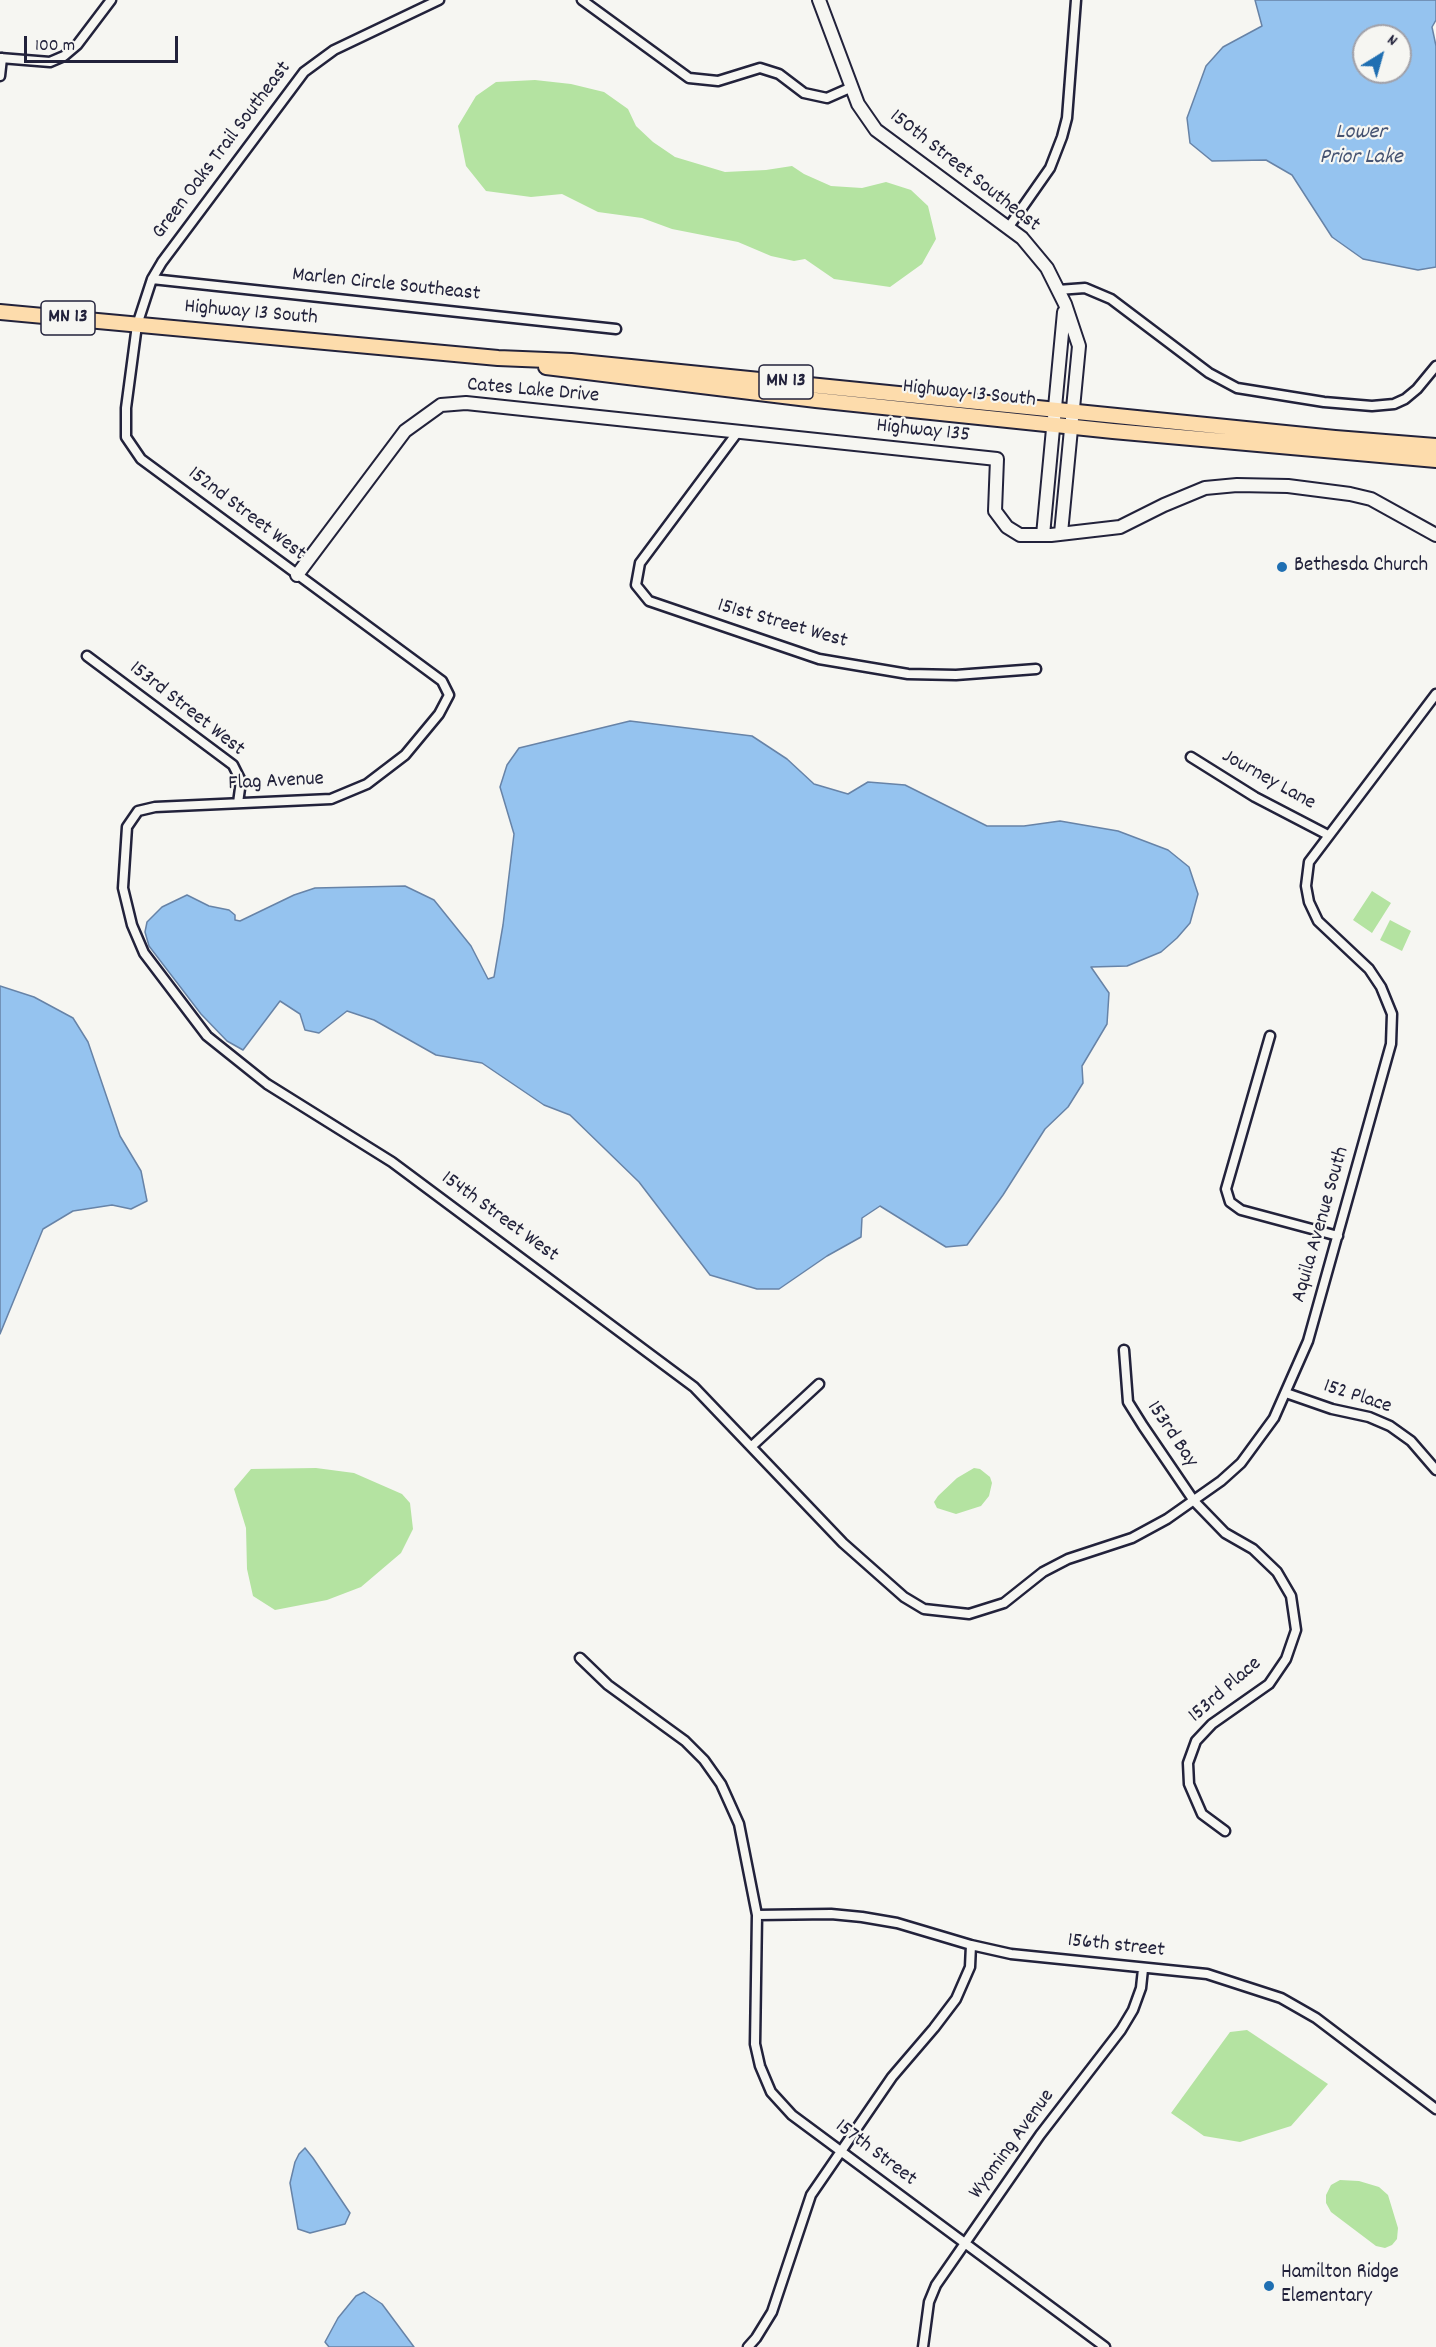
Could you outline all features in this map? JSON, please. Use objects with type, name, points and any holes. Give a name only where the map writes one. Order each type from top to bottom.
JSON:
[{"type":"main road","name":"Highway 13 South","points":[[0,312],[498,358],[583,362],[1335,438],[1436,446]]},
{"type":"main road","name":"Highway 13 South","points":[[498,358],[570,371],[676,385],[1073,427],[1436,460]]},
{"type":"street","points":[[0,76],[1,58],[50,62],[64,56],[77,45],[111,0]]},
{"type":"street","name":"Green Oaks Trail Southeast","points":[[137,325],[152,279],[162,262],[304,72],[334,50],[439,0]]},
{"type":"street","points":[[582,0],[689,78],[718,81],[760,68],[779,74],[804,93],[827,98],[852,87]]},
{"type":"street","name":"150th Street Southeast","points":[[819,0],[858,104],[876,130],[1022,238],[1047,268],[1065,304],[1079,346],[1073,427]]},
{"type":"street","points":[[1008,228],[1050,168],[1062,137],[1067,118],[1076,0]]},
{"type":"street","name":"Marlen Circle Southeast","points":[[152,279],[616,329]]},
{"type":"street","points":[[1058,290],[1085,288],[1111,299],[1209,373],[1237,388],[1324,402],[1372,406],[1394,404],[1405,399],[1417,389],[1436,366]]},
{"type":"street","points":[[1043,535],[1065,304]]},
{"type":"street","name":"152nd Street West","points":[[137,325],[126,408],[126,437],[141,459],[442,681]]},
{"type":"street","name":"Cates Lake Drive","points":[[297,575],[405,431],[441,405],[466,403],[736,433]]},
{"type":"street","points":[[1061,533],[1073,427]]},
{"type":"street","name":"Highway 135","points":[[736,433],[997,459],[995,511],[1007,527],[1020,535],[1120,528],[1164,505],[1205,489],[1237,485],[1288,486],[1371,499],[1436,536]]},
{"type":"street","name":"151st Street West","points":[[736,433],[640,563],[636,585],[649,601],[819,659],[908,674],[956,675],[1036,669]]},
{"type":"street","name":"153rd Street West","points":[[87,656],[233,765],[241,781],[238,803]]},
{"type":"street","name":"Flag Avenue","points":[[127,827],[138,811],[155,807],[331,799],[367,784],[405,755],[439,714],[449,695],[442,681]]},
{"type":"street","name":"Aquila Avenue South","points":[[924,1609],[969,1614],[1004,1603],[1043,1572],[1068,1559],[1132,1538],[1167,1520],[1241,1463],[1274,1418],[1308,1341],[1391,1044],[1392,1014],[1381,987],[1370,969],[1318,921],[1309,902],[1306,886],[1309,862],[1436,694]]},
{"type":"street","name":"Journey Lane","points":[[1191,757],[1255,796],[1328,835]]},
{"type":"street","name":"154th Street West","points":[[127,827],[123,888],[132,925],[144,953],[207,1036],[267,1084],[392,1162],[694,1387],[843,1544],[904,1597],[924,1609]]},
{"type":"street","points":[[1270,1035],[1226,1189],[1230,1202],[1241,1210],[1338,1236]]},
{"type":"street","name":"153rd Bay","points":[[1124,1350],[1128,1402],[1194,1501]]},
{"type":"street","points":[[752,1446],[819,1384]]},
{"type":"street","name":"152 Place","points":[[1286,1393],[1332,1409],[1369,1417],[1390,1426],[1411,1441],[1436,1470]]},
{"type":"street","name":"153rd Place","points":[[1194,1501],[1225,1533],[1253,1550],[1277,1572],[1291,1596],[1296,1630],[1286,1659],[1269,1684],[1212,1724],[1196,1742],[1188,1763],[1189,1784],[1202,1814],[1225,1831]]},
{"type":"street","name":"157th Street","points":[[580,1658],[608,1685],[685,1741],[704,1760],[721,1784],[739,1824],[757,1915],[755,2044],[760,2066],[771,2092],[792,2115],[1105,2347]]},
{"type":"street","name":"156th street","points":[[757,1915],[831,1914],[862,1917],[897,1923],[971,1946],[1011,1954],[1207,1974],[1281,1998],[1316,2018],[1436,2109]]},
{"type":"street","points":[[748,2347],[772,2312],[811,2195],[892,2077],[956,1999],[970,1967],[971,1946]]},
{"type":"street","name":"Wyoming Avenue","points":[[923,2347],[928,2302],[945,2269],[1040,2135],[1121,2030],[1142,1988],[1143,1969]]},
{"type":"green space","points":[[535,80],[571,84],[604,92],[628,109],[636,126],[653,142],[675,157],[725,172],[792,166],[831,186],[862,188],[886,182],[911,190],[928,206],[936,239],[922,264],[890,287],[834,279],[805,259],[794,261],[771,256],[738,242],[672,229],[642,218],[598,212],[562,194],[531,197],[486,191],[466,166],[458,126],[476,96],[496,82]]},
{"type":"green space","points":[[1372,891],[1391,903],[1372,933],[1353,920]]},
{"type":"green space","points":[[1390,920],[1411,931],[1402,951],[1380,940]]},
{"type":"green space","points":[[316,1468],[354,1473],[402,1494],[410,1503],[413,1529],[401,1553],[361,1587],[327,1600],[275,1610],[253,1596],[247,1569],[246,1528],[234,1489],[251,1469]]},
{"type":"green space","points":[[974,1468],[980,1469],[990,1477],[992,1483],[989,1496],[981,1506],[956,1514],[937,1508],[934,1502],[938,1496],[957,1478]]},
{"type":"green space","points":[[1247,2030],[1328,2084],[1291,2126],[1240,2142],[1204,2136],[1171,2113],[1230,2032]]},
{"type":"green space","points":[[1340,2180],[1359,2181],[1379,2187],[1388,2195],[1398,2228],[1397,2239],[1392,2245],[1385,2248],[1376,2246],[1331,2212],[1326,2203],[1326,2195],[1331,2185]]},
{"type":"water","name":"Lower Prior Lake","points":[[1255,0],[1436,0],[1436,20],[1432,27],[1436,46],[1436,267],[1418,270],[1363,259],[1332,237],[1292,175],[1266,160],[1212,161],[1190,143],[1187,118],[1206,66],[1223,47],[1262,26]]},
{"type":"water","points":[[630,721],[752,736],[787,759],[814,784],[848,794],[868,782],[905,785],[987,826],[1024,826],[1060,821],[1118,831],[1168,850],[1189,867],[1198,894],[1190,923],[1177,938],[1161,952],[1127,966],[1091,967],[1109,993],[1107,1024],[1082,1066],[1083,1083],[1068,1107],[1045,1129],[1003,1195],[967,1245],[946,1247],[880,1206],[862,1218],[861,1237],[827,1256],[779,1289],[757,1289],[710,1275],[639,1182],[570,1115],[544,1105],[482,1063],[436,1055],[374,1020],[347,1011],[319,1033],[305,1030],[300,1014],[280,1001],[243,1050],[227,1041],[201,1014],[149,946],[145,932],[147,922],[162,907],[187,895],[209,906],[229,910],[235,915],[235,920],[240,921],[294,895],[315,888],[405,886],[434,900],[471,946],[488,979],[494,977],[514,834],[500,787],[507,765],[519,748]]},
{"type":"water","points":[[0,986],[34,997],[73,1018],[88,1042],[120,1136],[141,1171],[147,1201],[131,1209],[112,1205],[73,1211],[43,1229],[0,1334]]},
{"type":"water","points":[[305,2148],[350,2213],[345,2224],[310,2233],[298,2229],[290,2183],[295,2162]]},
{"type":"water","points":[[364,2292],[382,2304],[414,2347],[329,2347],[325,2342],[338,2318],[356,2296]]},
{"type":"place","name":"Bethesda Church","points":[[1282,567]]},
{"type":"place","name":"Hamilton Ridge Elementary","points":[[1269,2286]]}]
